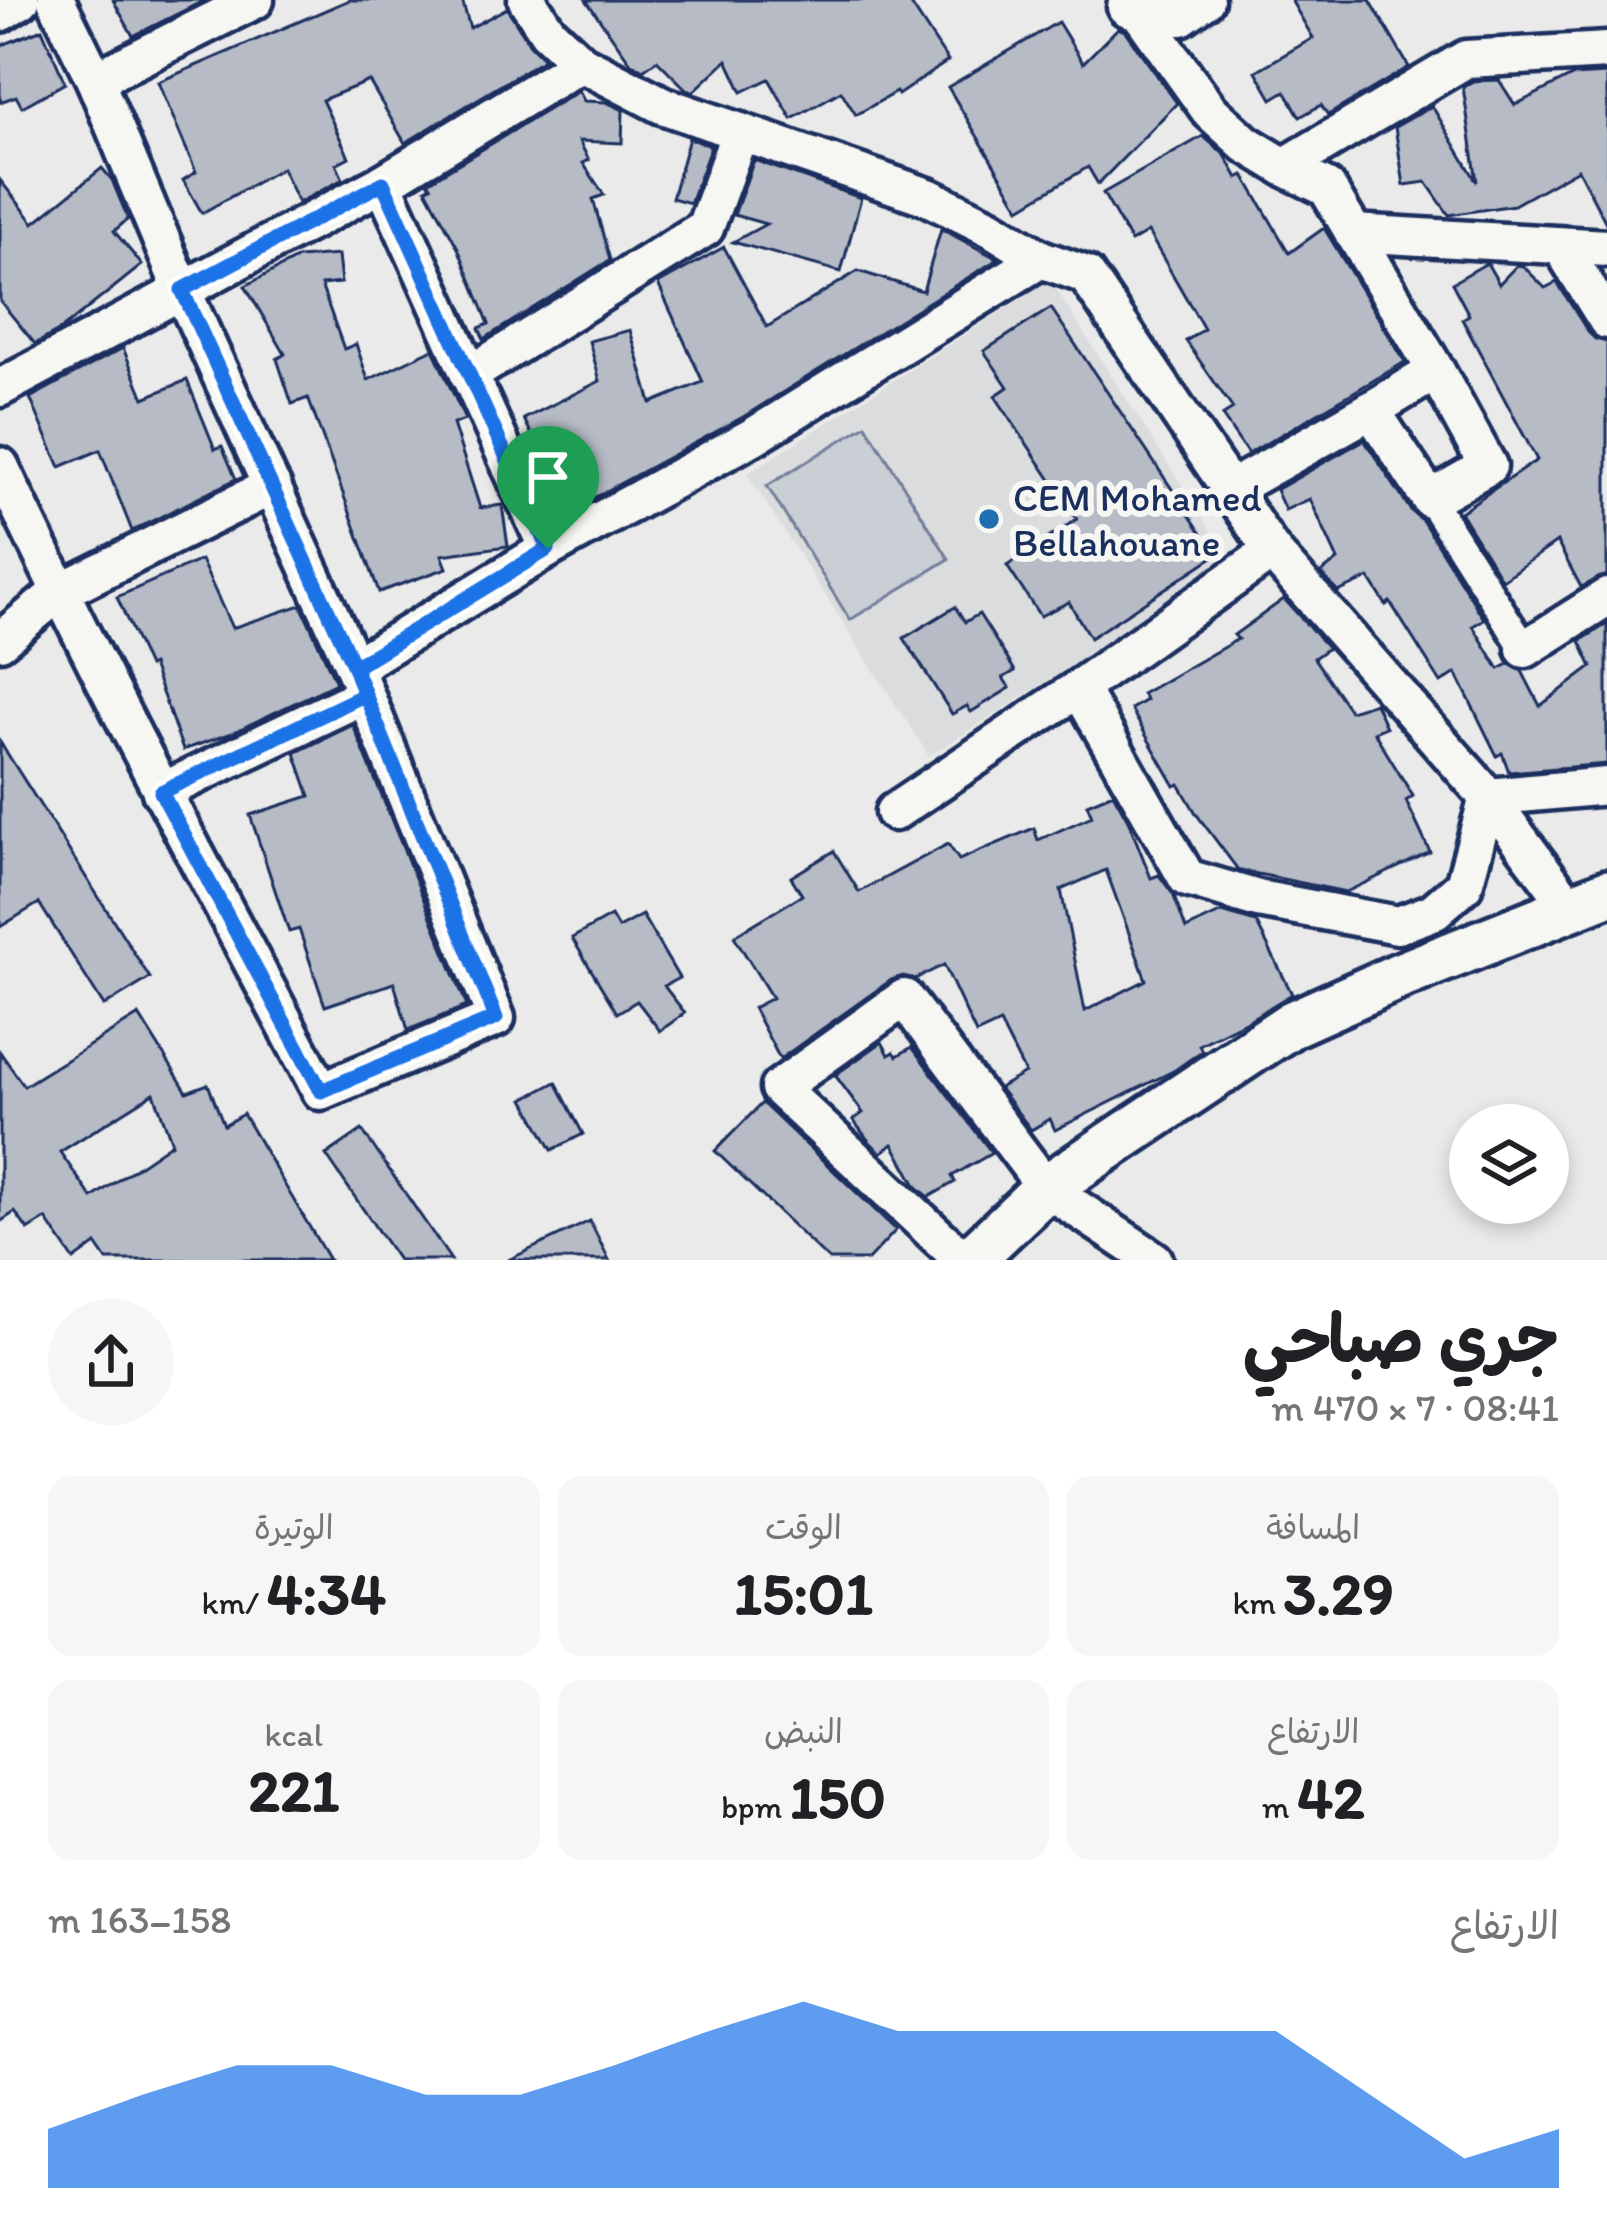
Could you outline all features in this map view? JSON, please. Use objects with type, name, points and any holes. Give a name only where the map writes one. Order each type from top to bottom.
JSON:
[{"type":"street","points":[[0,13],[21,0]]},
{"type":"street","points":[[0,466],[161,792],[321,1091],[496,1018],[359,681],[56,0]]},
{"type":"street","points":[[95,80],[252,0]]},
{"type":"street","points":[[527,0],[548,32],[581,63],[662,106],[928,197],[1041,259],[1086,275],[1272,551],[1488,797],[1589,900],[1292,1024],[1046,1188],[967,1260],[779,1088],[904,998],[1046,1188],[1154,1260]]},
{"type":"street","points":[[1128,4],[1181,17],[1204,0]]},
{"type":"street","points":[[1128,4],[1210,111],[1246,144],[1327,188],[1488,466],[1430,499]]},
{"type":"street","points":[[1284,167],[1466,58],[1607,51]]},
{"type":"street","points":[[0,388],[383,183],[581,63]]},
{"type":"street","points":[[469,375],[705,228],[740,132]]},
{"type":"street","points":[[383,183],[548,549]]},
{"type":"street","points":[[1353,233],[1607,248]]},
{"type":"street","points":[[1561,245],[1607,320]]},
{"type":"street","points":[[161,792],[359,681],[548,549],[754,436],[1041,259]]},
{"type":"street","points":[[1231,489],[1436,371]]},
{"type":"street","points":[[1371,410],[1525,649],[1607,597]]},
{"type":"street","points":[[0,641],[59,592],[272,486]]},
{"type":"street","points":[[893,812],[1272,551]]},
{"type":"street","points":[[1079,688],[1186,878],[1258,899],[1398,925],[1432,912],[1464,885],[1488,797]]},
{"type":"street","points":[[1488,797],[1607,786]]},
{"type":"street","points":[[1432,912],[1452,956]]},
{"type":"shaded area","name":"CEM Mohamed Bellahouane","points":[[1050,280],[1232,564],[929,756],[747,474]]},
{"type":"shaded area","points":[[866,425],[949,559],[850,620],[767,486]]},
{"type":"building","points":[[113,0],[205,0],[133,36]]},
{"type":"building","points":[[349,0],[462,0],[470,28],[507,8],[544,59],[405,143],[369,81],[322,100],[349,157],[336,164],[343,179],[298,203],[282,168],[202,213],[183,180],[196,172],[158,82]]},
{"type":"building","points":[[586,0],[908,0],[948,61],[898,95],[856,115],[841,91],[792,119],[769,79],[742,92],[727,60],[693,92],[657,60],[643,70],[631,63]]},
{"type":"building","points":[[1291,0],[1370,0],[1409,67],[1328,115],[1321,105],[1300,117],[1285,91],[1272,99],[1256,71],[1313,38]]},
{"type":"building","points":[[1058,22],[1083,63],[1118,28],[1125,31],[1177,103],[1098,184],[1088,167],[1020,208],[948,87]]},
{"type":"building","points":[[42,29],[65,83],[22,107],[16,96],[0,102],[0,46]]},
{"type":"building","points":[[1607,74],[1607,225],[1578,169],[1514,205],[1449,215],[1426,182],[1404,185],[1395,127],[1432,106],[1477,182],[1463,87],[1473,81],[1499,80],[1515,105],[1572,76]]},
{"type":"building","points":[[579,91],[584,101],[606,102],[623,110],[622,143],[579,141],[589,160],[583,163],[604,195],[593,199],[610,260],[484,339],[479,328],[489,324],[458,248],[426,189],[431,186],[428,182]]},
{"type":"building","points":[[1203,136],[1225,155],[1238,178],[1244,175],[1289,253],[1324,228],[1405,362],[1248,454],[1222,416],[1233,409],[1186,341],[1204,329],[1148,232],[1131,242],[1103,193]]},
{"type":"building","points":[[689,138],[711,146],[690,203],[672,198]]},
{"type":"building","points":[[754,160],[861,198],[841,272],[733,242],[766,224],[734,215]]},
{"type":"building","points":[[102,168],[128,219],[114,231],[142,265],[62,329],[35,344],[0,301],[0,180],[34,223]]},
{"type":"building","points":[[941,229],[998,259],[743,417],[586,502],[578,483],[560,492],[524,419],[600,381],[589,341],[630,330],[651,403],[703,382],[658,284],[724,247],[767,327],[858,271],[923,291]]},
{"type":"building","points":[[338,255],[341,283],[321,285],[344,349],[356,344],[368,380],[433,349],[465,420],[453,424],[480,508],[502,505],[508,546],[442,555],[447,568],[379,592],[308,398],[292,404],[277,359],[285,354],[245,286],[298,258]]},
{"type":"building","points":[[1487,263],[1499,284],[1517,265],[1545,288],[1557,282],[1588,332],[1607,342],[1607,575],[1581,587],[1557,542],[1502,580],[1460,512],[1537,460],[1462,319],[1469,315],[1452,283]]},
{"type":"building","points":[[1051,308],[1216,555],[1090,638],[1069,602],[1040,616],[1007,566],[1077,519],[995,396],[1008,387],[984,351]]},
{"type":"building","points":[[123,348],[144,398],[187,380],[215,449],[222,446],[236,479],[132,531],[100,450],[60,467],[30,398]]},
{"type":"building","points":[[1364,440],[1411,511],[1422,520],[1484,619],[1473,626],[1499,669],[1509,664],[1522,671],[1540,706],[1592,667],[1580,641],[1607,624],[1607,764],[1509,772],[1456,673],[1441,683],[1390,602],[1386,605],[1369,578],[1338,592],[1321,573],[1338,560],[1310,499],[1285,510],[1276,490]]},
{"type":"building","points":[[201,560],[232,628],[301,605],[336,683],[232,733],[183,750],[152,665],[148,667],[117,597]]},
{"type":"building","points":[[1284,599],[1328,648],[1314,658],[1350,711],[1375,703],[1386,727],[1374,732],[1413,796],[1406,801],[1430,852],[1346,892],[1238,870],[1179,784],[1175,786],[1131,709],[1146,700],[1142,694],[1238,639],[1234,635]]},
{"type":"building","points":[[955,607],[965,622],[979,614],[1015,671],[1003,678],[1010,688],[971,712],[967,706],[952,714],[904,638]]},
{"type":"building","points":[[353,725],[467,1006],[408,1030],[394,983],[325,1006],[299,929],[289,932],[250,815],[310,796],[295,753]]},
{"type":"building","points":[[0,742],[150,978],[104,1006],[39,903],[0,927]]},
{"type":"building","points":[[1113,793],[1151,878],[1159,875],[1173,894],[1186,929],[1222,912],[1256,922],[1292,994],[1199,1045],[1202,1051],[1175,1070],[1055,1130],[1050,1119],[1031,1130],[999,1088],[1025,1073],[1000,1023],[976,1034],[944,965],[915,979],[891,980],[780,1059],[753,1008],[772,998],[734,936],[802,895],[791,877],[834,851],[859,892],[948,844],[959,860],[1034,828],[1038,840],[1092,816],[1087,804]],"holes":[[[1106,870],[1146,980],[1085,1011],[1061,890]]]},
{"type":"building","points":[[642,915],[679,978],[664,986],[685,1013],[660,1031],[637,1001],[617,1013],[572,938],[611,916],[618,928]]},
{"type":"building","points":[[139,1015],[187,1092],[208,1084],[224,1125],[243,1114],[329,1260],[107,1260],[96,1244],[74,1260],[46,1219],[28,1230],[15,1212],[0,1222],[0,1052],[24,1086]],"holes":[[[154,1093],[172,1143],[92,1198],[60,1152]]]},
{"type":"building","points":[[882,1042],[889,1055],[912,1047],[992,1153],[952,1176],[955,1182],[929,1197],[917,1187],[893,1144],[881,1153],[868,1140],[853,1120],[863,1113],[835,1075]]},
{"type":"building","points":[[556,1082],[583,1134],[552,1150],[524,1099]]},
{"type":"building","points":[[762,1103],[896,1230],[868,1260],[829,1260],[715,1151]]},
{"type":"building","points":[[362,1130],[451,1260],[398,1260],[326,1155]]},
{"type":"building","points":[[590,1221],[609,1260],[508,1260]]},
{"type":"place","name":"CEM Mohamed Bellahouane","points":[[989,519]]},
{"type":"route","points":[[383,183],[548,549],[354,667],[496,1018],[321,1091],[161,792],[364,695],[182,290],[383,183]]}]
